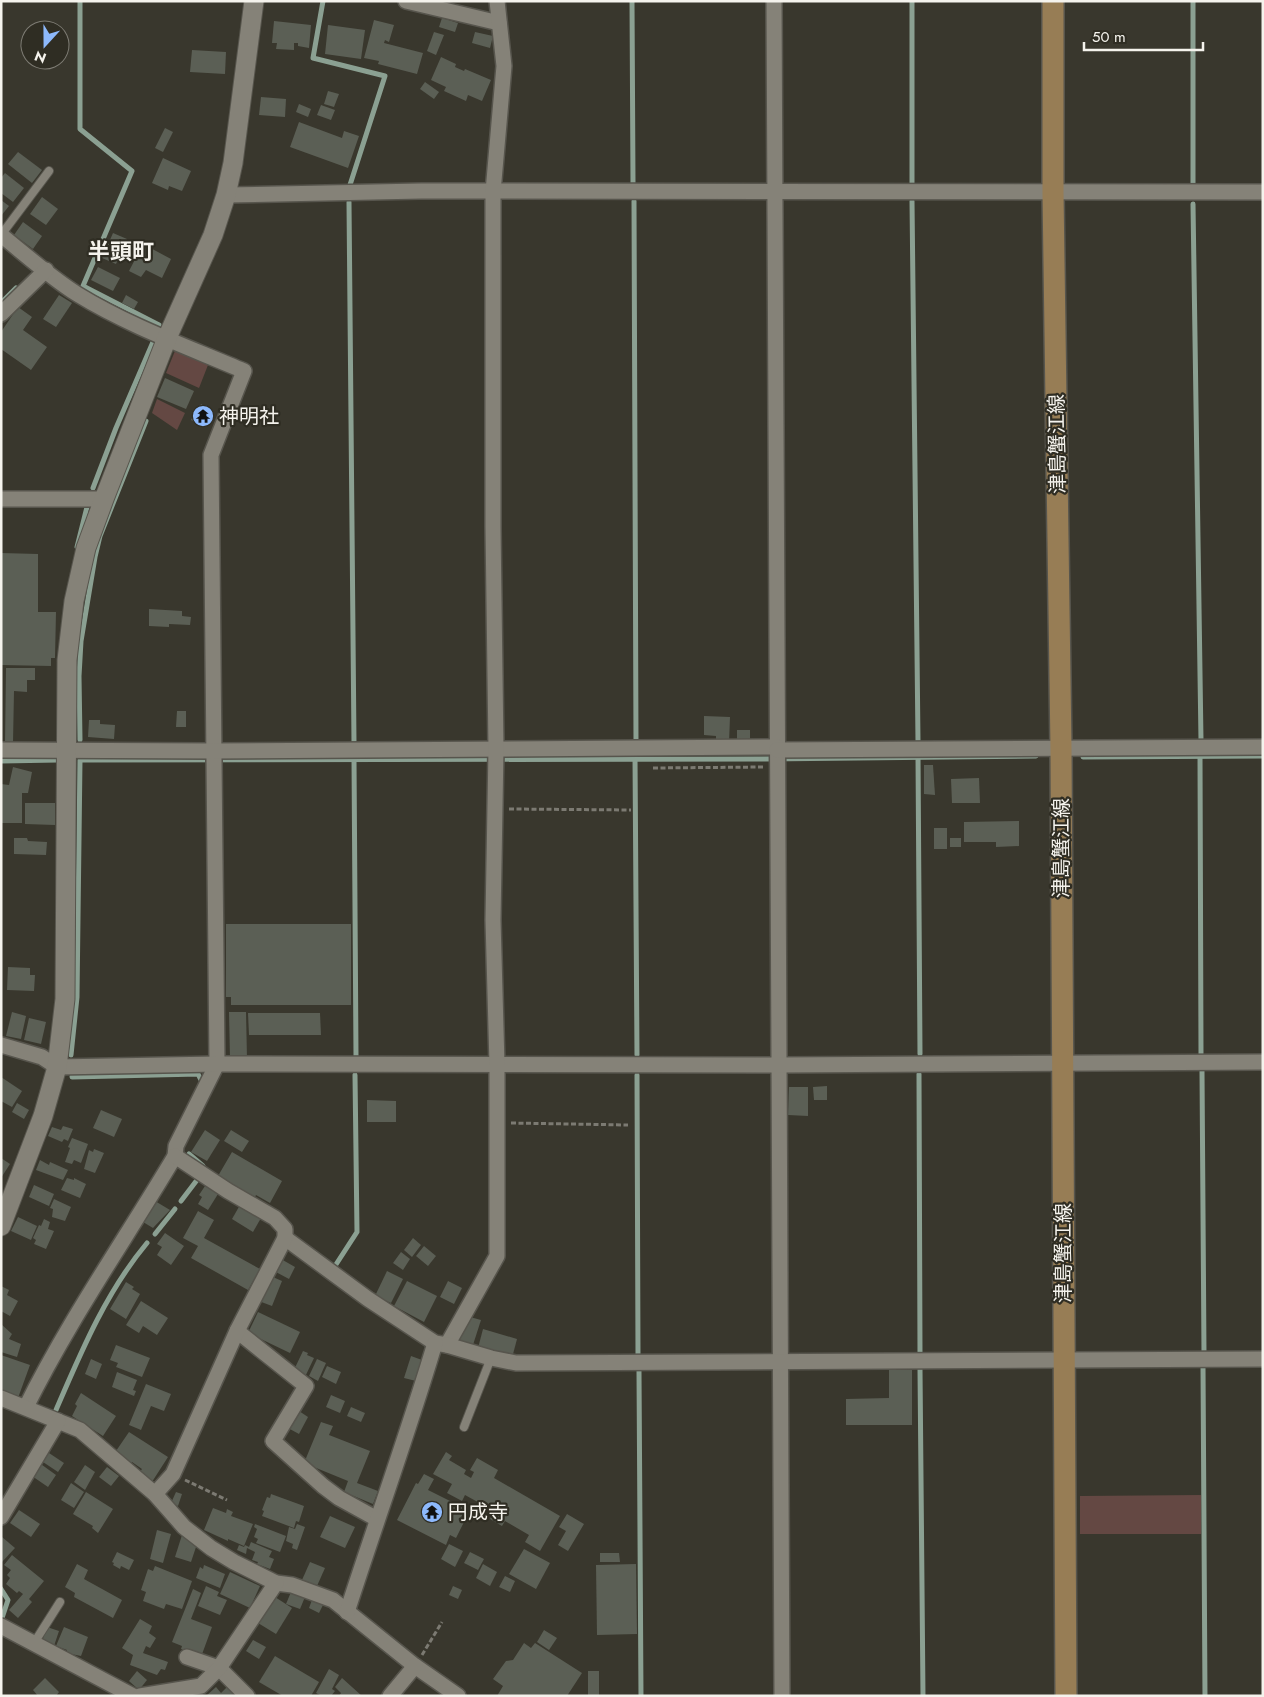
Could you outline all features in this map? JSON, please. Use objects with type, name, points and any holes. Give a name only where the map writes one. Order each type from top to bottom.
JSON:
[{"type":"main road","name":"津島蟹江線","points":[[1053,1],[1053,193],[1061,748],[1066,1696]]},
{"type":"street","points":[[3,1213],[43,1116],[57,1067],[65,999],[68,750],[67,660],[74,601],[86,548],[104,499],[167,338],[213,235],[226,196],[233,163],[254,1]]},
{"type":"street","points":[[406,1],[499,23]]},
{"type":"street","points":[[347,1612],[412,1419],[441,1344],[497,1256],[497,1065],[493,920],[496,757],[493,528],[493,192],[504,66],[497,1]]},
{"type":"street","points":[[774,1],[782,1696]]},
{"type":"street","points":[[226,196],[421,191],[1263,192]]},
{"type":"street","points":[[1,235],[76,293],[111,312],[244,371],[211,455],[217,1064],[176,1146],[175,1156],[70,1326],[26,1407]]},
{"type":"street","points":[[1,314],[46,270]]},
{"type":"street","points":[[1,499],[104,499]]},
{"type":"street","points":[[1,750],[68,750],[214,758],[777,756],[1061,748],[1263,747]]},
{"type":"street","points":[[1,1045],[42,1057],[57,1067],[217,1064],[778,1065],[1263,1062]]},
{"type":"street","points":[[154,1494],[173,1474],[237,1330],[285,1238],[285,1229],[275,1218],[228,1191],[175,1156]]},
{"type":"street","points":[[285,1238],[368,1299],[441,1344],[491,1358],[516,1362],[1263,1359]]},
{"type":"street","points":[[237,1330],[306,1386],[273,1441],[339,1498],[377,1519]]},
{"type":"street","points":[[1,1398],[80,1430],[154,1494],[184,1527],[211,1548],[276,1583],[292,1585],[332,1600],[415,1666],[458,1696]]},
{"type":"street","points":[[1,1517],[58,1421]]},
{"type":"street","points":[[140,1696],[201,1686],[219,1668],[276,1583]]},
{"type":"street","points":[[1,1626],[133,1696]]},
{"type":"street","points":[[186,1658],[219,1668],[247,1696]]},
{"type":"street","points":[[390,1696],[415,1666]]},
{"type":"lane","points":[[1,235],[49,171]]},
{"type":"lane","points":[[464,1427],[491,1358]]},
{"type":"lane","points":[[34,1642],[60,1602]]},
{"type":"path","points":[[652,768],[777,756]]},
{"type":"path","points":[[496,809],[631,810]]},
{"type":"path","points":[[497,1122],[628,1125]]},
{"type":"path","points":[[173,1474],[228,1500]]},
{"type":"path","points":[[415,1666],[442,1622]]},
{"type":"shaded area","points":[[175,351],[208,365],[199,388],[166,373]]},
{"type":"shaded area","points":[[157,399],[185,413],[177,430],[152,413]]},
{"type":"shaded area","points":[[1201,1495],[1201,1534],[1080,1534],[1080,1496]]},
{"type":"building","points":[[442,18],[458,23],[455,32],[439,27]]},
{"type":"building","points":[[374,20],[394,25],[389,42],[385,40],[384,43],[423,53],[417,74],[378,64],[379,61],[364,58]]},
{"type":"building","points":[[274,21],[311,25],[309,48],[298,46],[298,43],[294,43],[294,50],[276,49],[277,43],[272,43]]},
{"type":"building","points":[[328,25],[365,30],[361,59],[325,54]]},
{"type":"building","points":[[434,32],[444,35],[436,55],[427,51]]},
{"type":"building","points":[[475,32],[493,36],[490,48],[472,43]]},
{"type":"building","points":[[192,50],[226,52],[225,74],[190,72]]},
{"type":"building","points":[[441,57],[456,64],[455,67],[464,71],[465,69],[491,80],[482,101],[468,95],[466,101],[444,91],[446,87],[431,80]]},
{"type":"building","points":[[425,82],[439,92],[434,99],[420,89]]},
{"type":"building","points":[[328,91],[339,94],[334,107],[324,104]]},
{"type":"building","points":[[261,97],[286,99],[285,117],[259,115]]},
{"type":"building","points":[[299,104],[311,109],[308,117],[296,112]]},
{"type":"building","points":[[321,105],[335,110],[331,120],[317,115]]},
{"type":"building","points":[[299,122],[342,138],[344,131],[359,136],[348,168],[290,147]]},
{"type":"building","points":[[165,128],[173,132],[163,152],[155,148]]},
{"type":"building","points":[[18,152],[42,170],[32,183],[8,164]]},
{"type":"building","points":[[163,158],[191,171],[182,191],[169,186],[168,190],[152,183]]},
{"type":"building","points":[[5,173],[24,188],[13,202],[1,193],[1,178]]},
{"type":"building","points":[[42,197],[58,209],[46,225],[30,214]]},
{"type":"building","points":[[1,200],[9,206],[1,216]]},
{"type":"building","points":[[23,222],[42,236],[33,249],[14,235]]},
{"type":"building","points":[[113,233],[127,239],[116,264],[102,258]]},
{"type":"building","points":[[143,244],[171,259],[162,278],[146,270],[141,277],[129,271]]},
{"type":"building","points":[[98,267],[120,278],[113,291],[91,280]]},
{"type":"building","points":[[59,295],[72,303],[56,327],[43,319]]},
{"type":"building","points":[[126,295],[138,302],[134,309],[122,303]]},
{"type":"building","points":[[18,307],[32,317],[23,330],[47,347],[31,370],[1,349],[1,332]]},
{"type":"building","points":[[165,378],[194,391],[186,409],[157,397]]},
{"type":"building","points":[[201,404],[210,409],[207,415],[210,416],[206,427],[191,420]]},
{"type":"building","points":[[1,553],[38,554],[38,612],[56,612],[55,658],[51,658],[51,666],[1,665]]},
{"type":"building","points":[[149,609],[182,611],[182,616],[191,617],[190,625],[169,624],[169,627],[149,626]]},
{"type":"building","points":[[6,668],[35,668],[35,680],[27,680],[27,692],[14,691],[13,743],[5,743]]},
{"type":"building","points":[[177,711],[186,711],[186,727],[176,727]]},
{"type":"building","points":[[704,716],[730,717],[729,743],[716,742],[716,736],[704,735]]},
{"type":"building","points":[[89,720],[100,720],[100,724],[115,725],[114,739],[88,737]]},
{"type":"building","points":[[737,730],[750,730],[750,743],[737,742]]},
{"type":"building","points":[[924,765],[933,765],[935,795],[924,794]]},
{"type":"building","points":[[13,767],[32,772],[28,793],[22,793],[22,823],[1,823],[1,784],[9,785]]},
{"type":"building","points":[[979,778],[980,803],[952,803],[951,779]]},
{"type":"building","points":[[25,803],[55,803],[55,825],[25,824]]},
{"type":"building","points":[[1019,821],[1019,846],[996,847],[996,842],[964,842],[964,822]]},
{"type":"building","points":[[934,828],[947,828],[947,849],[934,849]]},
{"type":"building","points":[[14,838],[27,838],[28,841],[47,842],[46,855],[14,854]]},
{"type":"building","points":[[950,838],[961,838],[961,847],[950,847]]},
{"type":"building","points":[[226,924],[351,924],[351,1005],[231,1005],[231,997],[226,997]]},
{"type":"building","points":[[8,967],[30,968],[30,975],[35,975],[34,991],[7,990]]},
{"type":"building","points":[[12,1012],[26,1016],[21,1039],[6,1036]]},
{"type":"building","points":[[229,1012],[246,1012],[247,1058],[230,1058]]},
{"type":"building","points":[[248,1013],[320,1013],[321,1035],[249,1035]]},
{"type":"building","points":[[29,1018],[46,1022],[41,1044],[24,1040]]},
{"type":"building","points":[[1,1077],[22,1091],[12,1107],[1,1101]]},
{"type":"building","points":[[827,1086],[827,1100],[814,1100],[813,1087]]},
{"type":"building","points":[[789,1087],[808,1087],[808,1116],[788,1115]]},
{"type":"building","points":[[367,1100],[396,1101],[396,1122],[367,1122]]},
{"type":"building","points":[[17,1103],[29,1110],[24,1119],[12,1112]]},
{"type":"building","points":[[101,1110],[122,1119],[114,1137],[93,1128]]},
{"type":"building","points":[[63,1126],[73,1129],[68,1141],[64,1139],[62,1142],[48,1136],[52,1127],[61,1130]]},
{"type":"building","points":[[205,1130],[220,1140],[207,1161],[191,1152]]},
{"type":"building","points":[[231,1130],[249,1141],[242,1152],[224,1141]]},
{"type":"building","points":[[72,1138],[88,1144],[81,1163],[74,1160],[72,1164],[65,1162]]},
{"type":"building","points":[[94,1149],[104,1153],[95,1173],[84,1169],[89,1150],[93,1152]]},
{"type":"building","points":[[232,1152],[282,1181],[270,1203],[256,1195],[255,1197],[250,1194],[250,1196],[218,1176]]},
{"type":"building","points":[[1,1158],[10,1164],[1,1178]]},
{"type":"building","points":[[40,1160],[49,1165],[50,1162],[68,1170],[63,1180],[36,1170]]},
{"type":"building","points":[[67,1178],[74,1180],[74,1178],[86,1184],[80,1198],[61,1190]]},
{"type":"building","points":[[34,1185],[54,1194],[49,1206],[29,1197]]},
{"type":"building","points":[[205,1186],[218,1194],[208,1210],[198,1204],[202,1197],[199,1195]]},
{"type":"building","points":[[54,1199],[71,1207],[65,1221],[52,1217],[53,1209],[50,1208]]},
{"type":"building","points":[[155,1201],[170,1210],[153,1228],[143,1222]]},
{"type":"building","points":[[240,1205],[261,1218],[253,1232],[232,1219]]},
{"type":"building","points":[[198,1211],[214,1220],[204,1238],[260,1269],[248,1290],[191,1258],[198,1246],[183,1238]]},
{"type":"building","points":[[18,1217],[37,1226],[31,1240],[11,1231]]},
{"type":"building","points":[[44,1219],[50,1222],[48,1229],[54,1231],[46,1249],[34,1244],[36,1240],[33,1238]]},
{"type":"building","points":[[165,1233],[184,1246],[171,1265],[157,1255],[162,1247],[157,1244]]},
{"type":"building","points":[[413,1238],[421,1245],[412,1257],[404,1250]]},
{"type":"building","points":[[424,1246],[436,1256],[428,1266],[416,1256]]},
{"type":"building","points":[[401,1252],[410,1259],[403,1270],[393,1263]]},
{"type":"building","points":[[281,1259],[295,1267],[289,1279],[274,1271]]},
{"type":"building","points":[[387,1271],[403,1279],[391,1303],[375,1296]]},
{"type":"building","points":[[266,1274],[282,1281],[272,1306],[256,1300]]},
{"type":"building","points":[[407,1281],[437,1296],[424,1322],[394,1306]]},
{"type":"building","points":[[448,1281],[462,1288],[454,1304],[440,1297]]},
{"type":"building","points":[[126,1282],[140,1294],[126,1319],[110,1309]]},
{"type":"building","points":[[1,1286],[9,1290],[7,1295],[18,1301],[10,1316],[1,1311]]},
{"type":"building","points":[[141,1301],[168,1318],[157,1335],[143,1326],[139,1333],[126,1325]]},
{"type":"building","points":[[258,1312],[300,1332],[290,1353],[248,1333]]},
{"type":"building","points":[[470,1317],[481,1320],[472,1348],[457,1344],[461,1329]]},
{"type":"building","points":[[1,1324],[12,1334],[9,1339],[21,1344],[17,1357],[1,1352]]},
{"type":"building","points":[[483,1329],[517,1339],[512,1358],[478,1348]]},
{"type":"building","points":[[116,1345],[150,1358],[142,1377],[116,1367],[118,1363],[110,1360]]},
{"type":"building","points":[[303,1351],[314,1358],[304,1379],[292,1374]]},
{"type":"building","points":[[1,1355],[30,1365],[18,1398],[1,1392]]},
{"type":"building","points":[[411,1356],[422,1360],[416,1381],[404,1378]]},
{"type":"building","points":[[91,1359],[102,1364],[96,1379],[85,1374]]},
{"type":"building","points":[[317,1359],[326,1363],[318,1381],[309,1376]]},
{"type":"building","points":[[327,1366],[341,1372],[336,1384],[322,1377]]},
{"type":"building","points":[[889,1370],[912,1370],[912,1425],[846,1425],[846,1399],[889,1398]]},
{"type":"building","points":[[117,1372],[137,1380],[133,1390],[136,1391],[134,1396],[112,1387]]},
{"type":"building","points":[[146,1384],[171,1394],[164,1411],[151,1406],[141,1430],[129,1425]]},
{"type":"building","points":[[81,1393],[116,1416],[103,1436],[72,1416],[77,1406],[75,1404]]},
{"type":"building","points":[[331,1395],[345,1401],[340,1413],[326,1407]]},
{"type":"building","points":[[351,1407],[365,1413],[361,1422],[347,1416]]},
{"type":"building","points":[[299,1411],[308,1417],[299,1434],[288,1428]]},
{"type":"building","points":[[321,1422],[333,1426],[329,1435],[370,1451],[357,1483],[378,1491],[373,1504],[344,1492],[348,1481],[304,1463]]},
{"type":"building","points":[[129,1432],[168,1457],[150,1485],[137,1476],[142,1469],[132,1462],[128,1467],[119,1461],[123,1456],[116,1451]]},
{"type":"building","points":[[46,1451],[64,1463],[58,1472],[40,1460]]},
{"type":"building","points":[[446,1452],[452,1456],[449,1460],[466,1470],[464,1474],[471,1478],[474,1472],[470,1470],[477,1458],[498,1470],[494,1478],[560,1516],[540,1551],[525,1542],[529,1535],[505,1521],[502,1526],[490,1519],[494,1511],[465,1495],[462,1501],[447,1493],[452,1484],[433,1474]]},
{"type":"building","points":[[38,1462],[56,1475],[48,1487],[29,1474]]},
{"type":"building","points":[[85,1465],[95,1472],[85,1490],[74,1482]]},
{"type":"building","points":[[107,1467],[119,1476],[111,1486],[99,1477]]},
{"type":"building","points":[[424,1474],[434,1479],[428,1490],[466,1509],[461,1517],[465,1520],[456,1538],[450,1535],[446,1545],[397,1520],[416,1483],[418,1484]]},
{"type":"building","points":[[71,1483],[84,1492],[74,1508],[61,1500]]},
{"type":"building","points":[[86,1492],[113,1509],[98,1533],[92,1528],[93,1526],[73,1514]]},
{"type":"building","points":[[176,1492],[182,1494],[178,1506],[171,1503]]},
{"type":"building","points":[[271,1494],[304,1506],[299,1522],[296,1521],[294,1528],[262,1516],[264,1511],[262,1510],[267,1497],[270,1498]]},
{"type":"building","points":[[213,1508],[226,1513],[227,1509],[233,1512],[231,1516],[253,1524],[244,1546],[204,1530]]},
{"type":"building","points":[[19,1510],[40,1524],[31,1537],[10,1523]]},
{"type":"building","points":[[567,1514],[584,1524],[568,1551],[558,1545],[566,1531],[559,1527]]},
{"type":"building","points":[[330,1516],[355,1527],[345,1548],[320,1537]]},
{"type":"building","points":[[255,1524],[286,1536],[280,1552],[256,1543],[258,1539],[254,1537],[257,1529],[254,1527]]},
{"type":"building","points":[[297,1524],[305,1527],[297,1550],[292,1548],[293,1544],[286,1541],[289,1527],[295,1529]]},
{"type":"building","points":[[157,1530],[171,1534],[163,1563],[150,1559]]},
{"type":"building","points":[[182,1535],[196,1547],[191,1562],[175,1557]]},
{"type":"building","points":[[1,1538],[15,1548],[1,1563]]},
{"type":"building","points":[[251,1542],[272,1551],[269,1557],[274,1559],[270,1569],[252,1560],[255,1552],[247,1548],[246,1554],[237,1550],[239,1545],[249,1547]]},
{"type":"building","points":[[449,1544],[463,1551],[455,1567],[441,1559]]},
{"type":"building","points":[[524,1549],[550,1563],[536,1589],[509,1574]]},
{"type":"building","points":[[117,1552],[134,1560],[129,1570],[121,1566],[120,1569],[113,1565],[114,1563],[112,1562]]},
{"type":"building","points":[[470,1552],[484,1559],[478,1570],[464,1563]]},
{"type":"building","points":[[600,1553],[619,1553],[620,1562],[600,1562]]},
{"type":"building","points":[[12,1555],[44,1581],[29,1599],[32,1602],[18,1618],[9,1610],[23,1594],[19,1591],[17,1593],[6,1584],[10,1578],[7,1575],[11,1570],[4,1565]]},
{"type":"building","points":[[310,1562],[325,1568],[317,1586],[302,1580]]},
{"type":"building","points":[[77,1564],[88,1570],[84,1579],[122,1600],[113,1618],[74,1597],[75,1593],[65,1587]]},
{"type":"building","points":[[483,1564],[497,1572],[490,1586],[476,1578]]},
{"type":"building","points":[[636,1564],[637,1634],[597,1635],[596,1565]]},
{"type":"building","points":[[204,1565],[225,1574],[220,1588],[196,1578],[200,1567],[203,1569]]},
{"type":"building","points":[[155,1566],[192,1581],[182,1609],[166,1604],[164,1609],[143,1601],[146,1592],[141,1590],[148,1569],[153,1571]]},
{"type":"building","points":[[230,1572],[260,1586],[250,1608],[220,1594]]},
{"type":"building","points":[[505,1576],[515,1581],[510,1592],[499,1587]]},
{"type":"building","points":[[206,1586],[219,1592],[217,1596],[227,1600],[220,1615],[198,1606]]},
{"type":"building","points":[[453,1586],[462,1590],[458,1599],[449,1595]]},
{"type":"building","points":[[193,1589],[201,1593],[191,1619],[212,1627],[201,1657],[181,1649],[182,1646],[172,1642]]},
{"type":"building","points":[[291,1592],[305,1597],[300,1609],[286,1604]]},
{"type":"building","points":[[275,1597],[292,1608],[276,1634],[258,1623]]},
{"type":"building","points":[[312,1600],[323,1605],[319,1613],[309,1608]]},
{"type":"building","points":[[140,1619],[152,1626],[149,1633],[156,1638],[150,1648],[146,1646],[143,1653],[168,1662],[165,1670],[161,1669],[157,1675],[130,1665],[133,1655],[122,1648]]},
{"type":"building","points":[[47,1627],[59,1631],[54,1646],[42,1641]]},
{"type":"building","points":[[64,1627],[88,1637],[81,1656],[66,1653],[67,1650],[56,1646]]},
{"type":"building","points":[[544,1630],[557,1638],[549,1650],[537,1642]]},
{"type":"building","points":[[253,1640],[266,1647],[259,1659],[246,1651]]},
{"type":"building","points":[[524,1643],[531,1648],[535,1643],[582,1673],[567,1696],[497,1696],[503,1686],[493,1679],[506,1661],[513,1660]]},
{"type":"building","points":[[275,1656],[319,1682],[311,1696],[283,1696],[259,1682]]},
{"type":"building","points":[[329,1669],[339,1675],[332,1689],[335,1691],[331,1696],[322,1696],[316,1693]]},
{"type":"building","points":[[137,1671],[147,1680],[139,1690],[129,1681]]},
{"type":"building","points":[[588,1671],[599,1671],[599,1696],[588,1696]]},
{"type":"building","points":[[45,1678],[59,1692],[56,1696],[38,1696],[33,1690]]},
{"type":"building","points":[[342,1678],[362,1696],[339,1696],[341,1693],[335,1687]]},
{"type":"building","points":[[228,1686],[237,1696],[206,1696],[216,1687],[221,1693]]},
{"type":"waterway","points":[[80,1],[80,129],[132,171],[83,286],[159,325]]},
{"type":"waterway","points":[[323,1],[313,58],[385,76],[349,188]]},
{"type":"waterway","points":[[632,1],[633,183]]},
{"type":"waterway","points":[[912,1],[912,186]]},
{"type":"waterway","points":[[1193,1],[1193,184]]},
{"type":"waterway","points":[[634,201],[636,742]]},
{"type":"waterway","points":[[912,201],[918,741]]},
{"type":"waterway","points":[[349,202],[354,742]]},
{"type":"waterway","points":[[1193,204],[1201,740]]},
{"type":"waterway","points":[[1,303],[16,288]]},
{"type":"waterway","points":[[93,488],[116,428],[153,342]]},
{"type":"waterway","points":[[80,740],[79,676],[81,641],[95,557],[100,536],[146,421]]},
{"type":"waterway","points":[[77,547],[87,507]]},
{"type":"waterway","points":[[1200,754],[1201,1054]]},
{"type":"waterway","points":[[918,755],[920,1054]]},
{"type":"waterway","points":[[635,756],[637,1055]]},
{"type":"waterway","points":[[71,1055],[77,997],[80,760],[765,759],[1036,756]]},
{"type":"waterway","points":[[1083,757],[1263,756]]},
{"type":"waterway","points":[[354,759],[356,1056]]},
{"type":"waterway","points":[[1,761],[58,760]]},
{"type":"waterway","points":[[1202,1071],[1204,1353]]},
{"type":"waterway","points":[[72,1077],[198,1074],[202,1082],[200,1086]]},
{"type":"waterway","points":[[919,1074],[920,1354]]},
{"type":"waterway","points":[[335,1266],[357,1232],[355,1075]]},
{"type":"waterway","points":[[637,1075],[638,1354]]},
{"type":"waterway","points":[[189,1154],[203,1166]]},
{"type":"waterway","points":[[181,1201],[197,1180]]},
{"type":"waterway","points":[[155,1234],[175,1209]]},
{"type":"waterway","points":[[56,1410],[95,1323],[119,1282],[147,1243]]},
{"type":"waterway","points":[[1203,1366],[1205,1696]]},
{"type":"waterway","points":[[920,1369],[923,1696]]},
{"type":"waterway","points":[[639,1371],[641,1696]]},
{"type":"waterway","points":[[1,1589],[8,1600],[2,1618]]},
{"type":"place","name":"神明社","points":[[203,416]]},
{"type":"place","name":"円成寺","points":[[432,1512]]},
{"type":"district","name":"半頭町","points":[[121,251]]}]
